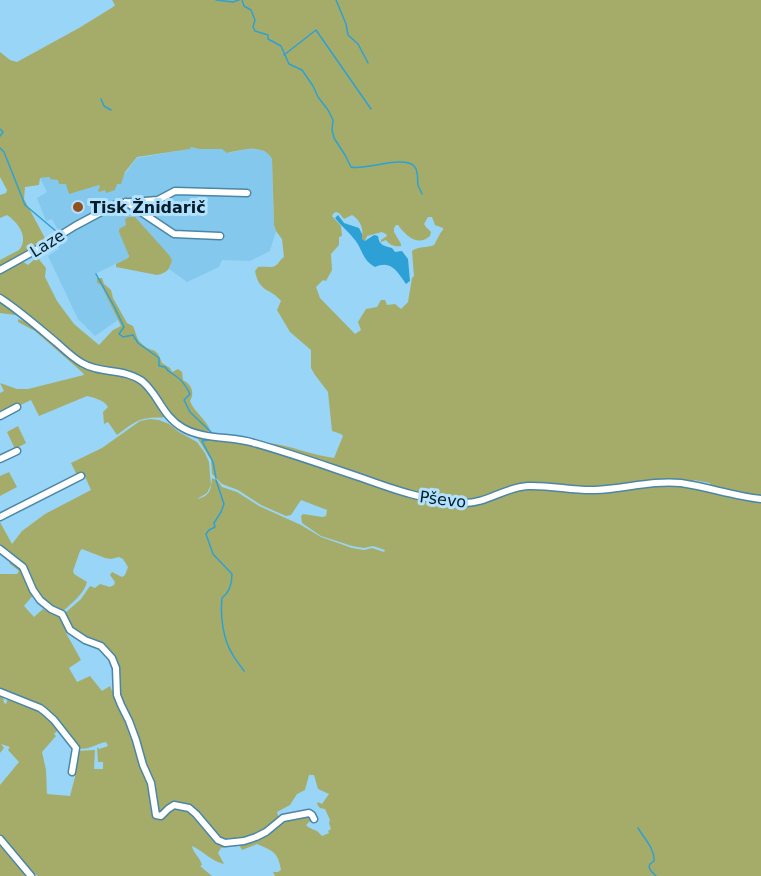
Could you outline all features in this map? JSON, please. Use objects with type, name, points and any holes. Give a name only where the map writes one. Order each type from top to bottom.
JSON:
[{"type":"street","name":"Laze","points":[[0,270],[118,203],[158,200],[175,191],[247,194]]},
{"type":"street","points":[[126,202],[174,234],[219,236]]},
{"type":"street","name":"Pševo","points":[[0,298],[82,363],[99,369],[129,374],[141,380],[152,391],[170,418],[193,433],[250,442],[400,492],[452,502],[472,503],[526,486],[578,491],[661,482],[681,483],[761,499]]},
{"type":"street","points":[[0,416],[17,407]]},
{"type":"street","points":[[0,459],[17,451]]},
{"type":"street","points":[[0,517],[81,476]]},
{"type":"street","points":[[0,549],[23,567],[40,600],[62,614],[70,630],[85,640],[101,646],[115,662],[117,695],[132,726],[143,765],[151,783],[156,816],[161,816],[174,805],[189,808],[218,840],[230,843],[261,835],[289,816],[309,813],[314,819]]},
{"type":"street","points":[[0,692],[40,708],[54,720],[76,748],[72,772]]},
{"type":"street","points":[[0,839],[31,876]]},
{"type":"shaded area","points":[[191,147],[223,149],[228,153],[248,149],[261,150],[269,154],[272,159],[276,231],[270,251],[250,261],[222,260],[219,267],[187,282],[169,269],[171,265],[169,255],[156,242],[126,225],[119,232],[129,253],[128,258],[97,273],[97,283],[101,285],[118,320],[95,336],[78,319],[48,256],[59,249],[55,243],[51,246],[46,240],[59,232],[52,219],[46,221],[37,198],[47,192],[40,178],[50,177],[66,183],[99,185],[100,187],[117,184],[137,158]]},
{"type":"shaded area","points":[[338,215],[344,223],[359,228],[362,239],[365,241],[374,235],[378,236],[382,245],[392,248],[395,252],[402,251],[408,259],[410,281],[406,284],[389,266],[375,267],[371,264],[355,240],[335,218]]},
{"type":"green space","points":[[112,0],[761,0],[761,497],[710,486],[710,483],[694,480],[693,482],[663,480],[592,488],[526,483],[474,499],[455,500],[403,490],[267,444],[334,458],[343,436],[332,431],[328,392],[311,368],[311,350],[290,332],[277,310],[281,301],[262,287],[257,278],[255,271],[258,267],[275,266],[284,257],[282,239],[274,225],[272,159],[264,151],[258,149],[227,153],[222,149],[191,147],[137,157],[125,172],[121,184],[117,184],[115,190],[106,193],[105,190],[99,192],[99,185],[69,194],[66,184],[59,184],[58,180],[50,179],[50,177],[40,178],[39,185],[25,187],[24,199],[46,240],[0,268],[0,260],[19,250],[23,236],[15,222],[7,215],[0,218],[0,195],[6,193],[7,190],[0,177],[0,52],[10,60],[17,62],[115,5]],"holes":[[[336,212],[344,219],[352,215],[357,220],[362,229],[361,239],[365,241],[367,236],[382,232],[387,236],[381,242],[386,240],[396,246],[401,246],[394,232],[396,225],[412,239],[417,240],[430,236],[431,232],[424,224],[428,217],[432,217],[435,225],[443,228],[434,245],[412,251],[414,276],[408,302],[401,309],[395,304],[387,305],[385,300],[381,300],[377,307],[366,309],[358,322],[361,330],[355,334],[320,298],[316,287],[323,280],[326,281],[332,270],[331,254],[339,245],[339,237],[342,236],[341,226],[332,216]]]},
{"type":"green space","points":[[135,217],[169,255],[172,260],[166,272],[157,275],[116,267],[116,264],[129,256],[119,232],[119,229],[126,225],[125,219]]},
{"type":"green space","points":[[37,257],[46,268],[45,277],[57,301],[74,324],[99,345],[113,330],[121,326],[101,285],[97,283],[97,278],[102,278],[104,284],[111,290],[127,323],[133,326],[140,342],[156,352],[162,363],[172,372],[178,369],[182,372],[183,380],[191,389],[190,401],[210,430],[205,432],[193,430],[172,417],[146,381],[92,365],[78,358],[23,316],[0,313],[0,273],[22,261],[28,265]]},
{"type":"green space","points":[[18,319],[41,332],[74,360],[138,382],[153,395],[165,417],[140,420],[117,435],[108,422],[104,424],[103,412],[108,407],[99,400],[87,396],[39,416],[31,400],[0,415],[0,393],[4,391],[0,383],[17,389],[28,389],[84,375],[35,331],[18,322]]},
{"type":"green space","points":[[150,419],[169,424],[197,442],[205,453],[209,462],[211,485],[207,493],[197,499],[209,492],[211,486],[212,478],[217,480],[222,487],[237,492],[259,506],[321,537],[364,550],[372,548],[384,552],[385,550],[373,546],[364,548],[352,546],[321,536],[302,523],[303,514],[322,517],[326,516],[327,510],[301,500],[291,515],[286,516],[222,484],[212,474],[211,460],[198,439],[203,437],[261,447],[383,488],[457,505],[476,504],[513,491],[532,488],[600,493],[658,485],[679,486],[761,502],[761,876],[275,876],[273,872],[281,870],[274,852],[257,844],[242,850],[238,843],[262,835],[283,819],[308,815],[311,820],[306,825],[308,827],[322,836],[329,833],[330,820],[325,809],[320,808],[317,804],[318,802],[322,804],[329,794],[318,789],[314,775],[309,775],[305,790],[297,794],[290,805],[277,812],[279,819],[265,831],[243,840],[226,842],[220,840],[195,812],[183,805],[175,804],[175,806],[187,808],[195,813],[218,840],[232,844],[232,846],[221,848],[218,853],[224,864],[192,846],[201,862],[200,866],[212,876],[38,876],[30,871],[29,876],[0,876],[0,785],[19,762],[8,750],[10,747],[1,744],[4,748],[0,753],[0,693],[4,703],[6,704],[10,698],[31,706],[43,713],[59,729],[42,752],[46,770],[47,794],[70,796],[75,777],[77,751],[95,750],[94,769],[103,769],[103,762],[98,762],[97,747],[99,749],[108,746],[106,742],[79,748],[46,710],[0,691],[0,574],[17,574],[19,571],[9,563],[12,559],[22,571],[34,594],[24,606],[34,617],[43,609],[49,612],[51,610],[64,623],[66,633],[81,660],[69,668],[77,682],[90,676],[102,691],[110,686],[112,691],[118,688],[118,667],[113,655],[100,644],[76,631],[64,616],[90,586],[95,588],[100,584],[110,587],[114,585],[115,582],[110,575],[112,572],[122,577],[128,567],[119,557],[105,558],[82,549],[73,571],[87,582],[77,598],[63,611],[54,610],[42,601],[23,566],[0,548],[0,522],[12,544],[22,531],[45,514],[91,490],[83,472],[77,475],[71,463],[102,448],[140,421]]},
{"type":"green space","points":[[18,426],[26,443],[15,449],[7,432]]},
{"type":"green space","points":[[9,472],[17,487],[0,496],[0,476]]},
{"type":"waterway","points":[[216,0],[233,2],[239,0]]},
{"type":"waterway","points":[[242,0],[244,6],[251,10],[255,20],[253,27],[255,31],[268,35],[268,39],[281,46],[289,64],[302,70],[313,86],[333,120],[334,138],[351,167],[409,163],[417,170],[418,185],[422,194]]},
{"type":"waterway","points":[[336,0],[348,35],[358,44],[368,63]]},
{"type":"waterway","points":[[284,55],[316,30],[371,109]]},
{"type":"waterway","points":[[101,99],[104,106],[111,110]]},
{"type":"waterway","points":[[0,129],[3,132],[0,136]]},
{"type":"waterway","points":[[0,148],[4,152],[25,205],[57,232]]},
{"type":"waterway","points":[[96,274],[124,327],[119,334],[123,337],[133,335],[138,343],[159,358],[159,366],[165,367],[181,380],[190,394],[184,400],[190,412],[212,433]]},
{"type":"waterway","points":[[208,440],[202,441],[213,462],[216,478]]},
{"type":"waterway","points":[[216,480],[224,504],[214,523],[215,527],[206,534],[213,554],[232,574],[230,588],[222,598],[221,612],[230,649],[244,671]]},
{"type":"waterway","points":[[638,828],[653,852],[654,861],[649,867],[656,876]]},
{"type":"place","name":"Tisk Žnidarič","points":[[78,207]]}]
